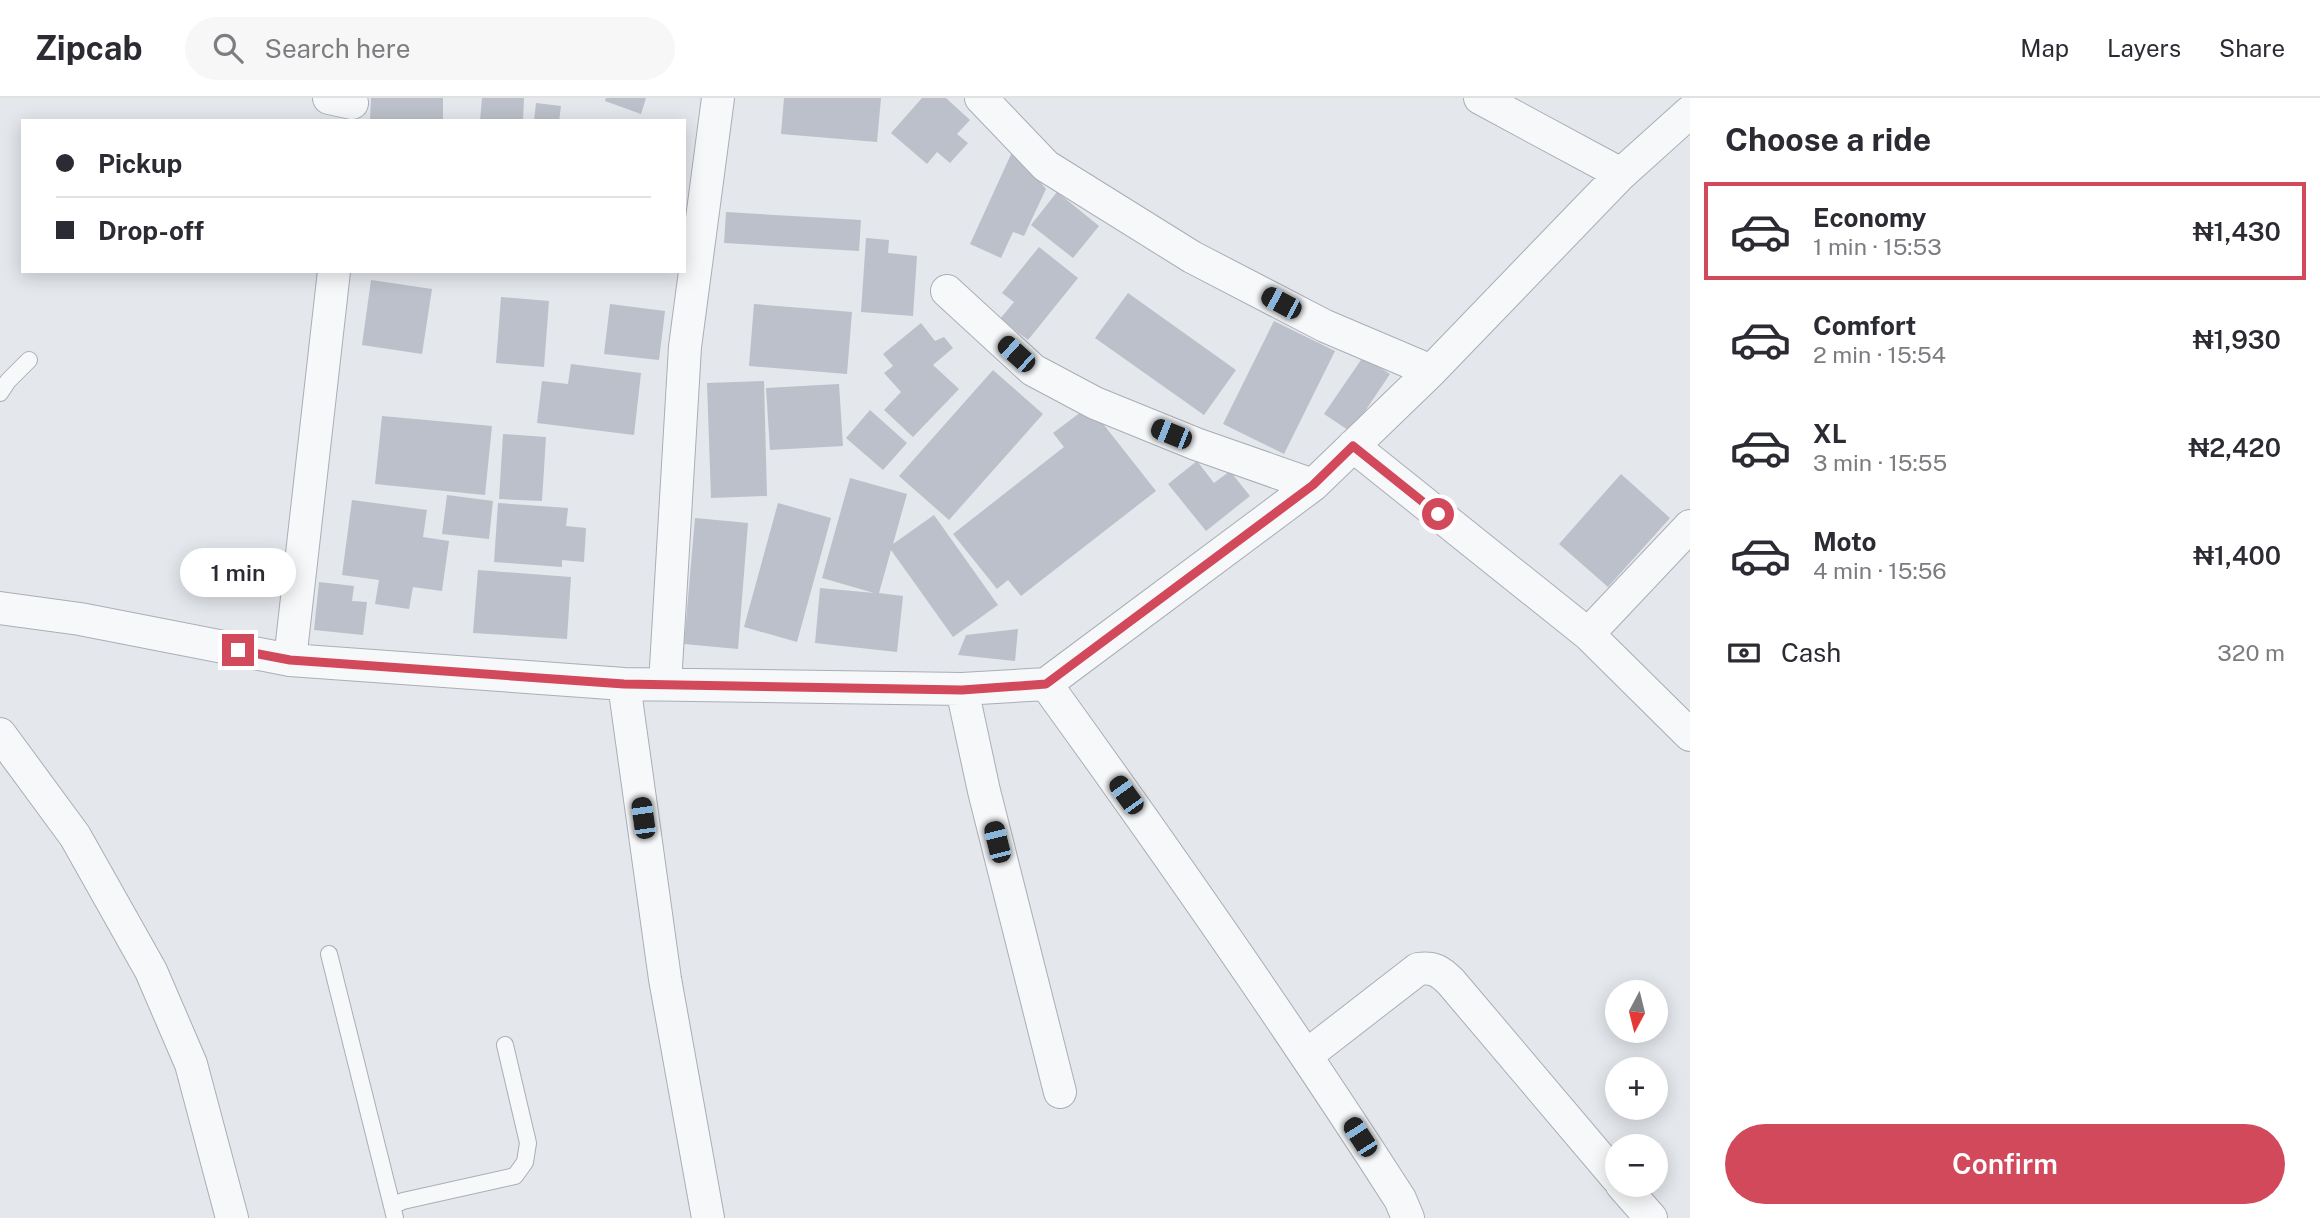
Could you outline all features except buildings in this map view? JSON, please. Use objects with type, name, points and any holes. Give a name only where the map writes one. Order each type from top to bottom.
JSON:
[{"type":"street","points":[[665,684],[685,347],[718,98]]},
{"type":"street","points":[[981,98],[1046,166],[1192,257],[1325,326],[1431,371]]},
{"type":"street","points":[[1479,98],[1621,174]]},
{"type":"street","points":[[0,608],[80,619],[290,660],[624,684],[962,690],[1046,684],[1313,485],[1431,371],[1621,174],[1690,111]]},
{"type":"street","points":[[290,660],[334,273]]},
{"type":"street","points":[[947,291],[1033,370],[1096,403],[1196,444],[1313,485]]},
{"type":"street","points":[[1353,446],[1588,634],[1690,735]]},
{"type":"street","points":[[1588,634],[1690,526]]},
{"type":"street","points":[[624,684],[665,979],[708,1218]]},
{"type":"street","points":[[1046,684],[1174,861],[1307,1055],[1400,1199],[1408,1218]]},
{"type":"street","points":[[962,690],[984,791],[1060,1092]]},
{"type":"street","points":[[0,734],[75,836],[151,971],[191,1064],[232,1218]]},
{"type":"street","points":[[1307,1055],[1418,969],[1431,967],[1451,982],[1605,1164]]},
{"type":"street","points":[[1633,1197],[1651,1218]]},
{"type":"lane","points":[[0,393],[29,360]]},
{"type":"lane","points":[[330,954],[393,1212]]},
{"type":"lane","points":[[393,1212],[403,1201],[514,1176],[525,1162],[528,1143],[505,1045]]},
{"type":"route","points":[[238,650],[290,660],[624,684],[962,690],[1046,684],[1313,485],[1353,446],[1438,514]]}]
